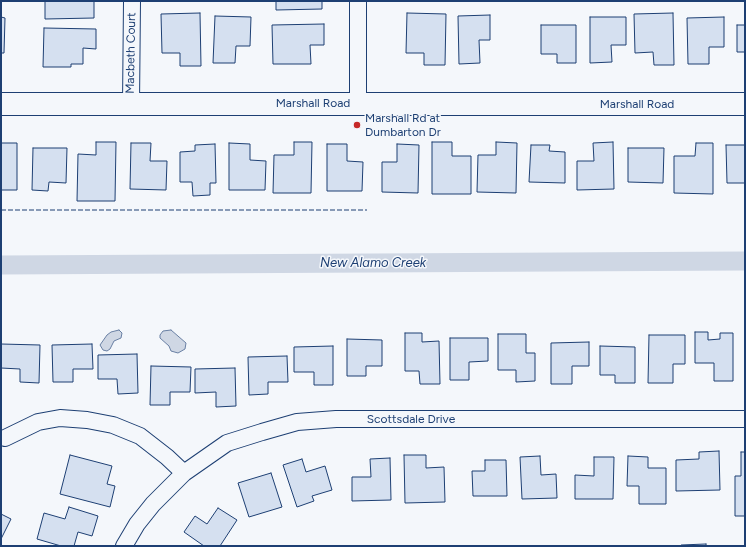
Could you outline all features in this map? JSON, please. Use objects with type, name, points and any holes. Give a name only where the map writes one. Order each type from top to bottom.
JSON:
[{"type":"street","name":"Macbeth Court","points":[[131,104],[132,1]]},
{"type":"street","points":[[358,1],[358,103]]},
{"type":"street","name":"Marshall Road","points":[[1,104],[745,104]]},
{"type":"street","points":[[5,438],[38,422],[60,418],[106,423],[140,436],[167,456],[184,473]]},
{"type":"street","name":"Scottsdale Drive","points":[[124,546],[137,524],[153,504],[184,473],[227,444],[296,422],[336,419],[745,419]]},
{"type":"shaded area","points":[[119,330],[122,333],[121,338],[114,341],[110,349],[107,351],[103,350],[100,345],[107,335],[111,332]]},
{"type":"shaded area","points":[[171,330],[186,343],[185,349],[178,353],[171,351],[169,346],[160,338],[163,331]]},
{"type":"building","points":[[45,1],[94,1],[94,18],[45,19]]},
{"type":"building","points":[[276,1],[322,1],[322,9],[276,10]]},
{"type":"building","points":[[200,13],[201,66],[180,66],[180,53],[162,53],[161,14]]},
{"type":"building","points":[[407,13],[446,14],[445,65],[424,65],[424,53],[406,53]]},
{"type":"building","points":[[673,13],[674,65],[654,65],[653,52],[635,53],[634,14]]},
{"type":"building","points":[[490,15],[490,40],[479,40],[480,63],[459,64],[458,16]]},
{"type":"building","points":[[215,16],[251,17],[250,46],[236,46],[235,63],[213,63]]},
{"type":"building","points":[[1,17],[5,18],[4,53],[1,53]]},
{"type":"building","points":[[590,17],[626,17],[626,45],[611,45],[612,62],[590,63]]},
{"type":"building","points":[[724,17],[724,47],[709,47],[709,64],[688,64],[687,18]]},
{"type":"building","points":[[324,24],[324,45],[310,45],[311,64],[273,64],[272,25]]},
{"type":"building","points":[[541,25],[576,25],[576,63],[557,63],[557,54],[541,54]]},
{"type":"building","points":[[737,25],[745,25],[745,52],[737,52]]},
{"type":"building","points":[[44,28],[96,29],[96,49],[83,48],[83,64],[71,64],[71,67],[43,67]]},
{"type":"building","points":[[96,142],[116,142],[115,201],[77,201],[78,154],[96,155]]},
{"type":"building","points":[[294,142],[312,142],[311,193],[273,193],[274,155],[294,155]]},
{"type":"building","points":[[432,142],[452,142],[452,156],[471,156],[471,194],[432,194]]},
{"type":"building","points":[[496,142],[517,143],[516,193],[477,192],[478,155],[496,155]]},
{"type":"building","points":[[613,142],[614,189],[577,190],[577,161],[594,161],[593,143]]},
{"type":"building","points":[[1,143],[17,143],[17,190],[1,190]]},
{"type":"building","points":[[131,143],[151,143],[150,161],[167,161],[166,190],[130,189]]},
{"type":"building","points":[[229,143],[250,144],[250,160],[266,161],[265,190],[229,190]]},
{"type":"building","points":[[696,143],[713,143],[713,194],[674,193],[674,156],[695,156]]},
{"type":"building","points":[[215,144],[216,183],[210,183],[210,195],[193,196],[192,182],[180,182],[180,152],[195,151],[195,145]]},
{"type":"building","points":[[327,144],[347,144],[347,161],[363,162],[362,191],[327,191]]},
{"type":"building","points":[[397,144],[419,145],[418,193],[382,192],[382,162],[397,162]]},
{"type":"building","points":[[531,145],[550,145],[549,151],[565,152],[565,183],[529,182]]},
{"type":"building","points":[[726,145],[745,145],[745,183],[727,183]]},
{"type":"building","points":[[33,148],[67,148],[66,183],[49,182],[48,191],[32,190]]},
{"type":"building","points":[[628,148],[664,148],[663,183],[628,182]]},
{"type":"building","points":[[695,332],[708,332],[708,340],[720,339],[720,333],[733,333],[733,381],[714,381],[714,363],[695,363]]},
{"type":"building","points":[[405,333],[422,333],[422,342],[439,341],[440,384],[420,384],[419,371],[405,371]]},
{"type":"building","points":[[498,334],[526,334],[526,353],[535,353],[535,381],[516,382],[516,370],[498,370]]},
{"type":"building","points":[[649,335],[685,335],[685,364],[673,364],[673,383],[648,383]]},
{"type":"building","points":[[450,338],[488,338],[488,361],[469,362],[469,380],[450,380]]},
{"type":"building","points":[[347,339],[382,340],[382,366],[366,366],[366,376],[347,376]]},
{"type":"building","points":[[589,342],[589,366],[572,366],[572,384],[551,384],[551,343]]},
{"type":"building","points":[[1,344],[40,345],[39,383],[20,382],[20,369],[1,368]]},
{"type":"building","points":[[92,344],[93,369],[73,369],[73,382],[53,382],[52,345]]},
{"type":"building","points":[[333,346],[333,385],[314,385],[314,372],[294,372],[294,347]]},
{"type":"building","points":[[600,346],[635,347],[635,383],[615,383],[615,375],[600,375]]},
{"type":"building","points":[[137,354],[138,393],[118,394],[117,379],[98,379],[98,355]]},
{"type":"building","points":[[287,356],[288,382],[268,382],[268,394],[249,395],[248,357]]},
{"type":"building","points":[[151,366],[191,367],[190,392],[170,392],[170,405],[150,405]]},
{"type":"building","points":[[235,368],[236,406],[216,407],[216,392],[195,393],[195,369]]},
{"type":"building","points":[[719,451],[720,490],[676,491],[676,460],[699,459],[699,452]]},
{"type":"building","points":[[741,452],[745,452],[745,516],[735,516],[735,476],[741,476]]},
{"type":"building","points":[[70,455],[112,466],[107,484],[115,486],[110,507],[60,494]]},
{"type":"building","points":[[404,455],[426,455],[426,468],[444,467],[445,502],[405,503]]},
{"type":"building","points":[[540,456],[541,475],[556,474],[557,498],[522,499],[520,457]]},
{"type":"building","points":[[628,456],[648,457],[648,468],[666,468],[666,504],[639,504],[639,486],[627,486]]},
{"type":"building","points":[[594,457],[614,457],[613,499],[575,499],[575,475],[594,476]]},
{"type":"building","points":[[390,458],[391,500],[352,501],[352,477],[371,477],[370,459]]},
{"type":"building","points":[[302,459],[306,472],[325,466],[332,490],[312,496],[314,501],[297,507],[283,465]]},
{"type":"building","points":[[485,460],[506,460],[507,496],[473,496],[472,471],[485,471]]},
{"type":"building","points":[[271,473],[282,507],[249,517],[238,483]]},
{"type":"building","points":[[69,507],[98,516],[92,536],[78,532],[74,546],[61,546],[37,539],[44,513],[65,519]]},
{"type":"building","points":[[218,508],[237,520],[220,546],[204,546],[184,532],[195,516],[207,524]]},
{"type":"building","points":[[1,514],[11,519],[1,539]]},
{"type":"building","points":[[706,544],[706,546],[681,546],[681,545]]},
{"type":"waterway","name":"New Alamo Creek","points":[[1,265],[745,261]]},
{"type":"fence","points":[[1,210],[367,210]]},
{"type":"place","name":"Marshall Rd at Dumbarton Dr","points":[[357,125]]}]
